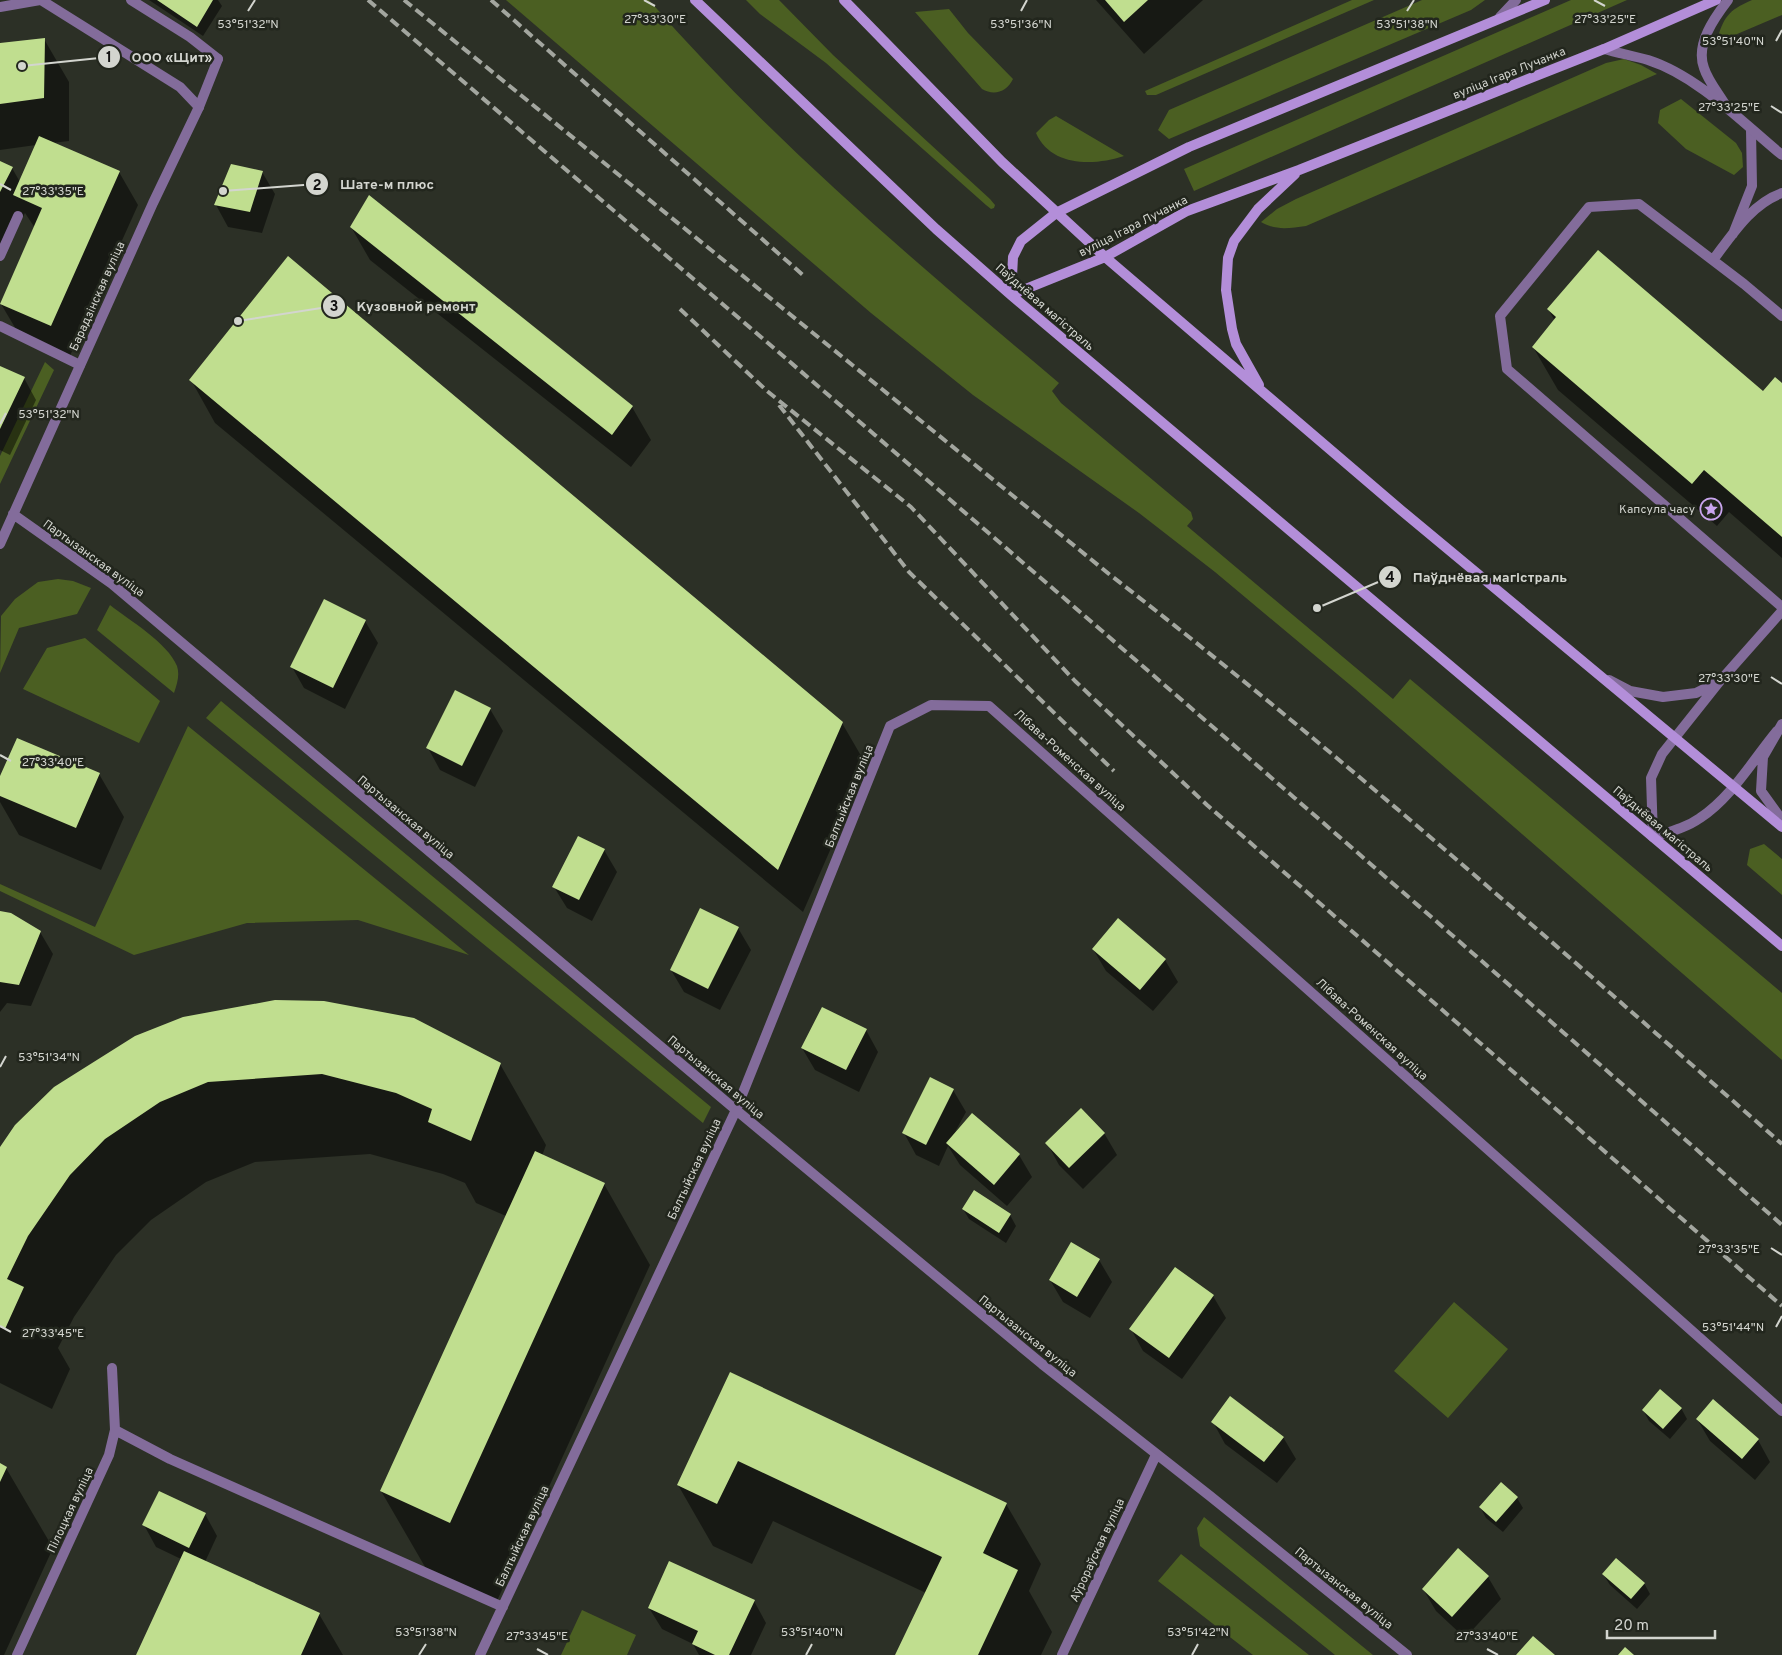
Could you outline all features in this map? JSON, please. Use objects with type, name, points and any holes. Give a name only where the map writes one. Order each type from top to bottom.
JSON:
[{"type":"main road","name":"Паўднёвая магістраль","points":[[694,0],[936,229],[1011,295],[1782,946]]},
{"type":"main road","points":[[844,0],[1002,162],[1056,214],[1272,401],[1782,827]]},
{"type":"main road","points":[[1011,295],[1013,258],[1022,242],[1056,214],[1189,147],[1545,0]]},
{"type":"main road","name":"вуліца Ігара Лучанка","points":[[1011,295],[1105,257],[1187,211],[1299,170],[1604,49],[1716,0]]},
{"type":"main road","points":[[1272,401],[1258,384],[1236,344],[1226,290],[1228,258],[1234,241],[1258,208],[1299,170]]},
{"type":"street","points":[[0,7],[41,0],[180,87],[199,107]]},
{"type":"street","name":"Барадзінская вуліца","points":[[0,544],[80,364],[199,107],[218,59],[190,37],[131,0]]},
{"type":"street","points":[[1488,25],[1508,11],[1516,0]]},
{"type":"street","points":[[1728,0],[1714,18],[1702,55],[1704,68],[1728,109]]},
{"type":"street","points":[[1604,49],[1650,61],[1683,77],[1728,109],[1782,155]]},
{"type":"street","points":[[1733,234],[1752,186],[1751,130]]},
{"type":"street","points":[[1713,260],[1754,210],[1766,200],[1782,193]]},
{"type":"street","points":[[1782,316],[1713,260],[1639,204],[1589,207],[1500,316],[1507,369],[1782,606]]},
{"type":"street","points":[[0,256],[18,216]]},
{"type":"street","points":[[0,326],[80,364]]},
{"type":"street","name":"Партызанская вуліца","points":[[13,514],[112,584],[736,1110],[1042,1364],[1210,1496],[1407,1655]]},
{"type":"street","points":[[1779,728],[1723,799],[1700,819],[1674,831],[1653,837],[1651,778],[1662,754],[1720,681],[1782,611]]},
{"type":"street","points":[[1596,672],[1630,691],[1663,697],[1696,693],[1720,681]]},
{"type":"street","name":"Балтыйская вуліца","points":[[480,1655],[736,1110],[890,726],[931,705]]},
{"type":"street","name":"Лібава-Роменская вуліца","points":[[931,705],[990,706],[1782,1411]]},
{"type":"street","points":[[1779,728],[1763,757],[1761,791],[1782,820]]},
{"type":"street","name":"Пілоцкая вуліца","points":[[17,1655],[109,1455],[115,1430],[112,1368]]},
{"type":"street","points":[[115,1430],[170,1459],[503,1607]]},
{"type":"street","name":"Аўрораўская вуліца","points":[[1062,1655],[1156,1455]]},
{"type":"green space","points":[[506,0],[649,0],[696,52],[795,152],[899,246],[1059,383],[1052,391],[1061,403],[1191,512],[1193,519],[1187,526],[1393,699],[1410,679],[1782,993],[1782,1060],[1355,689],[1215,572],[1139,513],[973,395],[871,313]]},
{"type":"green space","points":[[746,0],[779,0],[833,55],[990,199],[995,205],[994,208],[991,209],[986,205],[826,63],[760,14]]},
{"type":"green space","points":[[1352,0],[1374,0],[1156,95],[1147,95],[1145,91]]},
{"type":"green space","points":[[1422,0],[1485,0],[1471,10],[1169,139],[1158,130],[1169,110]]},
{"type":"green space","points":[[1571,0],[1627,0],[1194,191],[1184,169]]},
{"type":"green space","points":[[1752,0],[1782,0],[1782,15],[1716,43],[1721,27],[1728,16],[1737,8]]},
{"type":"green space","points":[[949,9],[968,33],[1013,79],[1004,90],[991,92],[982,89],[915,12]]},
{"type":"green space","points":[[1624,59],[1641,65],[1657,74],[1306,226],[1278,228],[1261,222],[1277,209],[1296,199],[1606,63]]},
{"type":"green space","points":[[1681,99],[1736,143],[1742,153],[1743,167],[1734,175],[1686,149],[1658,123],[1660,110]]},
{"type":"green space","points":[[1056,116],[1124,156],[1087,162],[1063,158],[1052,152],[1043,144],[1036,133]]},
{"type":"green space","points":[[45,362],[54,370],[0,484],[0,456]]},
{"type":"green space","points":[[58,579],[73,581],[91,588],[77,614],[19,628],[0,673],[1,616],[15,599],[38,582]]},
{"type":"green space","points":[[110,605],[157,641],[172,657],[177,666],[178,673],[174,693],[97,630]]},
{"type":"green space","points":[[85,638],[160,701],[139,743],[23,689],[47,648]]},
{"type":"green space","points":[[221,701],[711,1107],[703,1123],[206,718]]},
{"type":"green space","points":[[188,726],[469,955],[358,920],[247,923],[134,955],[0,891],[0,884],[95,927]]},
{"type":"green space","points":[[1764,844],[1782,859],[1782,895],[1747,865],[1750,849]]},
{"type":"green space","points":[[1454,1302],[1508,1349],[1448,1418],[1394,1371]]},
{"type":"green space","points":[[1204,1517],[1373,1655],[1335,1655],[1200,1546],[1197,1528]]},
{"type":"green space","points":[[1181,1554],[1309,1655],[1253,1655],[1158,1581]]},
{"type":"green space","points":[[582,1610],[636,1635],[627,1655],[561,1655]]},
{"type":"building","points":[[157,0],[213,0],[197,27]]},
{"type":"building","points":[[1105,0],[1148,0],[1124,22]]},
{"type":"building","points":[[45,38],[44,98],[0,104],[0,43]]},
{"type":"building","points":[[39,136],[120,171],[51,326],[0,304],[42,208],[13,195]]},
{"type":"building","points":[[0,161],[13,167],[0,192]]},
{"type":"building","points":[[231,164],[263,171],[250,212],[214,205]]},
{"type":"building","points":[[369,195],[633,406],[612,435],[350,227]]},
{"type":"building","points":[[1598,250],[1763,391],[1775,377],[1782,383],[1782,537],[1704,470],[1692,484],[1532,347],[1556,317],[1547,309]]},
{"type":"building","points":[[288,256],[843,722],[778,870],[189,380]]},
{"type":"building","points":[[0,366],[25,377],[0,429]]},
{"type":"building","points":[[324,599],[366,620],[333,688],[290,667]]},
{"type":"building","points":[[455,690],[491,708],[462,766],[426,748]]},
{"type":"building","points":[[17,738],[100,773],[76,828],[0,796],[0,776]]},
{"type":"building","points":[[578,836],[605,849],[579,900],[552,887]]},
{"type":"building","points":[[700,908],[739,927],[708,989],[670,970]]},
{"type":"building","points":[[0,911],[11,913],[41,931],[19,985],[0,982]]},
{"type":"building","points":[[1118,918],[1166,959],[1140,990],[1092,949]]},
{"type":"building","points":[[275,1000],[324,1001],[414,1018],[501,1063],[471,1141],[428,1122],[432,1109],[396,1093],[322,1074],[208,1082],[160,1102],[105,1139],[70,1175],[28,1236],[7,1279],[24,1287],[5,1329],[0,1327],[0,1147],[15,1125],[54,1087],[135,1036],[183,1017]]},
{"type":"building","points":[[822,1007],[867,1029],[846,1070],[801,1048]]},
{"type":"building","points":[[930,1077],[954,1089],[926,1145],[902,1133]]},
{"type":"building","points":[[1081,1108],[1105,1133],[1069,1168],[1045,1143]]},
{"type":"building","points":[[972,1113],[1020,1154],[994,1185],[946,1143]]},
{"type":"building","points":[[535,1151],[605,1183],[450,1523],[380,1491]]},
{"type":"building","points":[[974,1190],[1011,1214],[999,1233],[962,1209]]},
{"type":"building","points":[[1071,1242],[1100,1259],[1077,1297],[1049,1280]]},
{"type":"building","points":[[1175,1267],[1214,1295],[1169,1358],[1129,1329]]},
{"type":"building","points":[[730,1372],[1007,1503],[983,1553],[1018,1570],[978,1655],[895,1655],[942,1557],[738,1461],[717,1504],[677,1485]]},
{"type":"building","points":[[1660,1389],[1682,1408],[1663,1429],[1642,1410]]},
{"type":"building","points":[[1230,1396],[1284,1437],[1264,1462],[1211,1422]]},
{"type":"building","points":[[1713,1399],[1759,1439],[1742,1459],[1696,1419]]},
{"type":"building","points":[[0,1463],[7,1467],[0,1482]]},
{"type":"building","points":[[1501,1482],[1518,1497],[1496,1522],[1479,1507]]},
{"type":"building","points":[[159,1491],[206,1513],[189,1548],[142,1525]]},
{"type":"building","points":[[1458,1548],[1489,1576],[1452,1617],[1422,1589]]},
{"type":"building","points":[[184,1551],[320,1613],[301,1655],[136,1655]]},
{"type":"building","points":[[1616,1558],[1645,1583],[1631,1599],[1602,1574]]},
{"type":"building","points":[[669,1561],[755,1600],[729,1655],[715,1655],[692,1644],[698,1631],[648,1608]]},
{"type":"building","points":[[1533,1636],[1555,1655],[1516,1655]]},
{"type":"building","points":[[1625,1647],[1634,1655],[1618,1655]]},
{"type":"railway","points":[[368,0],[901,457],[1607,1070],[1782,1225]]},
{"type":"railway","points":[[404,0],[1366,782],[1782,1144]]},
{"type":"railway","points":[[491,0],[804,276]]},
{"type":"railway","points":[[680,309],[767,391],[911,507],[1075,681],[1207,805],[1782,1306]]},
{"type":"railway","points":[[779,405],[909,572],[1114,771]]},
{"type":"place","name":"ООО «Щит»","points":[[22,66]]},
{"type":"place","name":"Шате-м плюс","points":[[223,191]]},
{"type":"place","name":"Кузовной ремонт","points":[[238,321]]},
{"type":"place","name":"Капсула часу","points":[[1711,509]]},
{"type":"place","name":"Паўднёвая магістраль","points":[[1317,608]]}]
